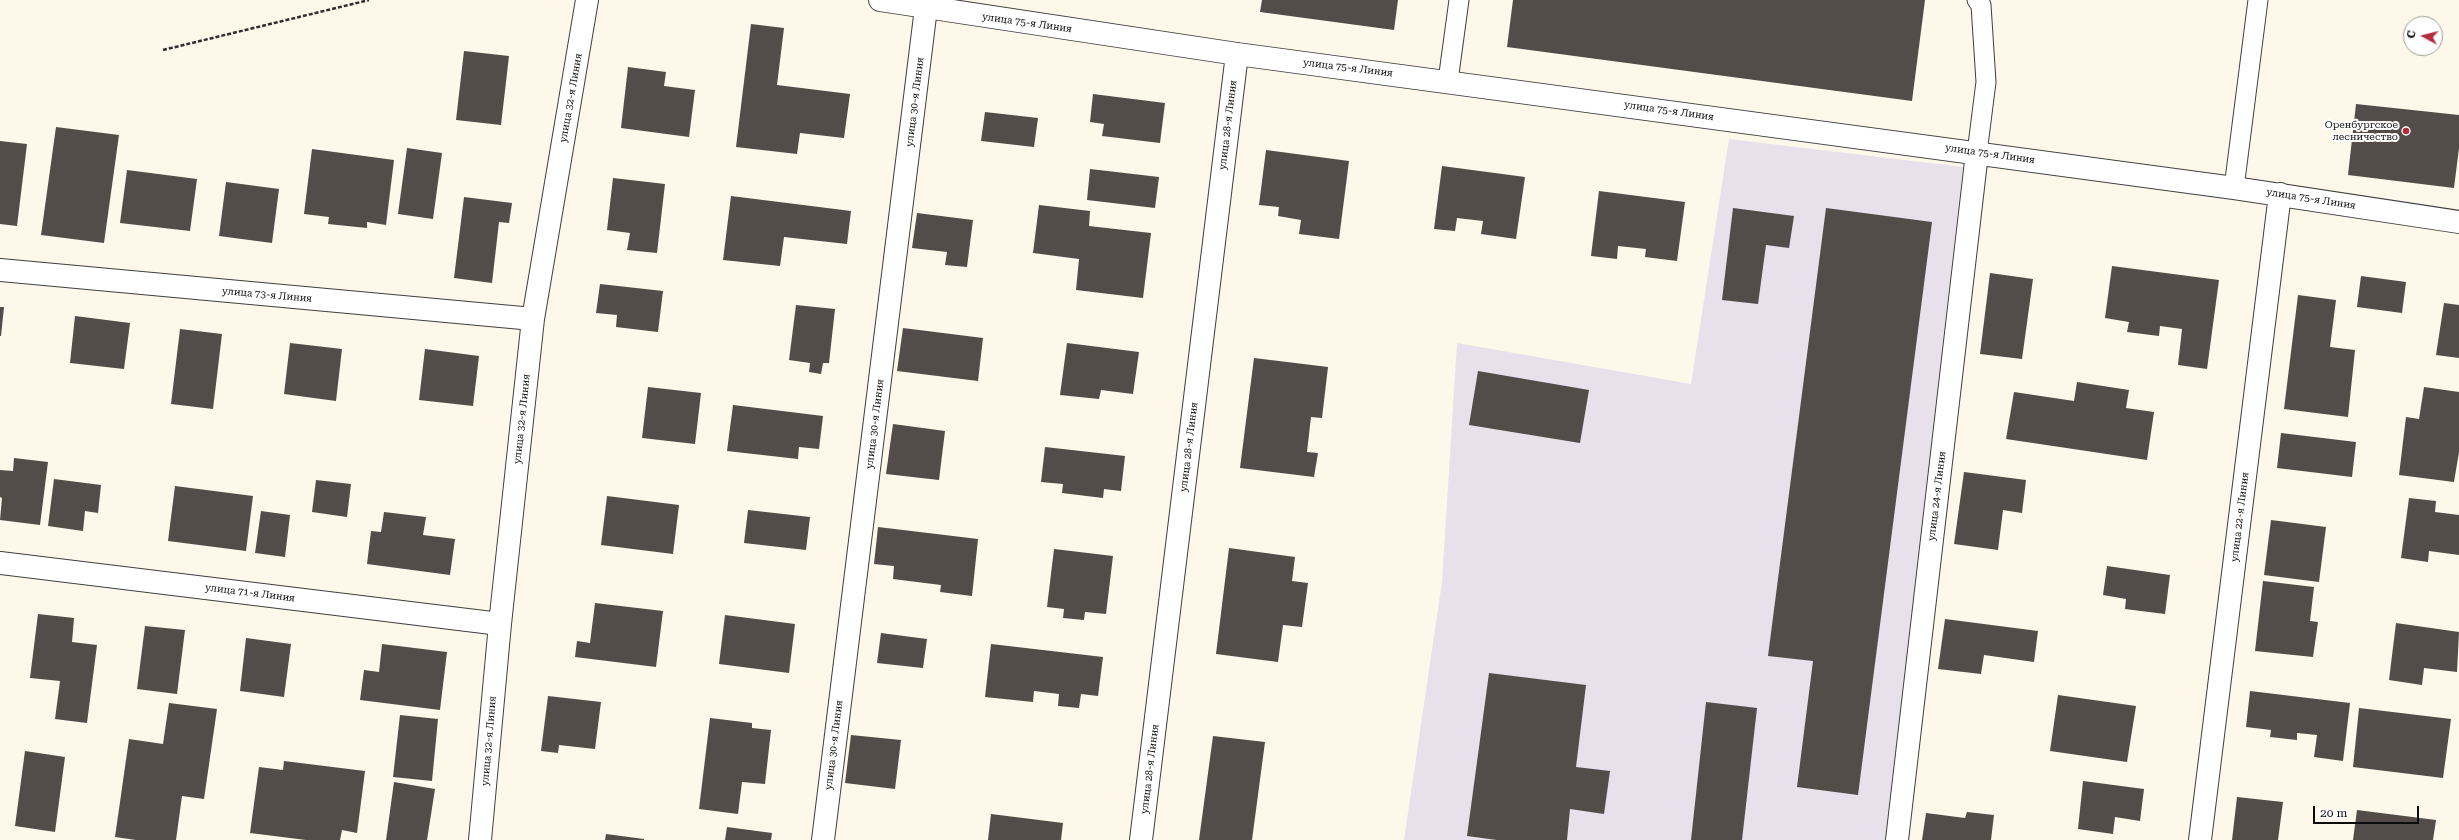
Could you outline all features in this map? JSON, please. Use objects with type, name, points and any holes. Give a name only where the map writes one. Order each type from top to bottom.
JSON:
[{"type":"street","name":"улица 32-я Линия","points":[[480,840],[500,624],[533,319],[588,0]]},
{"type":"street","name":"улица 75-я Линия","points":[[880,0],[1237,54],[1448,81],[2280,194],[2459,222]]},
{"type":"street","name":"улица 30-я Линия","points":[[823,840],[926,8]]},
{"type":"street","name":"улица 28-я Линия","points":[[1142,840],[1237,54]]},
{"type":"street","name":"улица 24-я Линия","points":[[1897,840],[1978,153]]},
{"type":"street","name":"улица 22-я Линия","points":[[2200,840],[2280,194]]},
{"type":"street","name":"улица 73-я Линия","points":[[0,270],[533,319]]},
{"type":"street","name":"улица 71-я Линия","points":[[0,562],[500,624]]},
{"type":"lane","points":[[1448,81],[1459,0]]},
{"type":"lane","points":[[1977,0],[1981,5],[1986,82],[1978,153]]},
{"type":"lane","points":[[2234,188],[2258,0]]},
{"type":"path","points":[[163,50],[369,0]]},
{"type":"shaded area","points":[[1729,139],[1963,167],[1885,840],[1404,840],[1442,582],[1457,343],[1691,384]]},
{"type":"building","points":[[1262,0],[1398,0],[1394,30],[1260,12]]},
{"type":"building","points":[[1513,0],[1925,0],[1912,101],[1507,47]]},
{"type":"building","points":[[751,24],[784,28],[777,85],[850,94],[844,138],[800,133],[797,154],[736,147]]},
{"type":"building","points":[[464,51],[509,56],[501,125],[456,120]]},
{"type":"building","points":[[628,67],[666,72],[664,86],[695,90],[689,137],[621,128]]},
{"type":"building","points":[[1093,94],[1165,103],[1160,143],[1102,136],[1104,124],[1090,122]]},
{"type":"building","name":"Оренбургское лесничество","points":[[2356,104],[2459,115],[2459,148],[2454,188],[2348,175]]},
{"type":"building","points":[[985,112],[1038,118],[1034,147],[981,141]]},
{"type":"building","points":[[56,127],[119,135],[104,243],[41,235]]},
{"type":"building","points":[[0,141],[27,144],[17,226],[0,224]]},
{"type":"building","points":[[407,148],[442,153],[433,219],[398,214]]},
{"type":"building","points":[[312,149],[394,160],[386,225],[367,222],[367,228],[328,224],[329,217],[304,214]]},
{"type":"building","points":[[1266,150],[1349,161],[1339,239],[1299,234],[1301,220],[1278,216],[1279,207],[1259,205]]},
{"type":"building","points":[[1442,166],[1525,177],[1516,239],[1481,234],[1483,221],[1457,218],[1455,231],[1434,229]]},
{"type":"building","points":[[1090,169],[1159,177],[1155,208],[1087,200]]},
{"type":"building","points":[[127,170],[197,179],[190,231],[120,223]]},
{"type":"building","points":[[613,178],[665,184],[657,253],[627,250],[630,233],[607,230]]},
{"type":"building","points":[[226,182],[279,189],[272,243],[219,236]]},
{"type":"building","points":[[1599,191],[1685,202],[1677,261],[1645,257],[1646,249],[1618,246],[1617,259],[1591,256]]},
{"type":"building","points":[[731,196],[851,211],[847,244],[784,237],[780,266],[723,260]]},
{"type":"building","points":[[464,197],[512,203],[509,223],[499,222],[492,283],[454,278]]},
{"type":"building","points":[[1039,205],[1090,211],[1089,226],[1151,233],[1143,298],[1076,290],[1079,259],[1033,253]]},
{"type":"building","points":[[1733,208],[1794,216],[1789,248],[1766,245],[1758,304],[1722,300]]},
{"type":"building","points":[[1826,208],[1932,222],[1858,795],[1797,787],[1813,661],[1768,656]]},
{"type":"building","points":[[917,213],[973,220],[967,267],[945,265],[947,252],[912,248]]},
{"type":"building","points":[[2112,266],[2219,280],[2207,369],[2178,365],[2182,329],[2160,326],[2159,336],[2127,332],[2129,322],[2105,318]]},
{"type":"building","points":[[1990,273],[2033,279],[2022,359],[1980,354]]},
{"type":"building","points":[[2361,276],[2406,282],[2402,313],[2357,307]]},
{"type":"building","points":[[600,284],[663,291],[658,332],[616,327],[617,315],[596,313]]},
{"type":"building","points":[[2298,295],[2336,300],[2330,347],[2355,350],[2348,417],[2284,409]]},
{"type":"building","points":[[2444,303],[2459,305],[2459,358],[2436,355]]},
{"type":"building","points":[[796,305],[835,309],[829,363],[823,363],[821,374],[809,372],[810,363],[789,360]]},
{"type":"building","points":[[0,307],[4,307],[1,336],[0,336]]},
{"type":"building","points":[[75,316],[130,323],[124,369],[70,363]]},
{"type":"building","points":[[903,328],[983,338],[978,381],[897,371]]},
{"type":"building","points":[[180,329],[222,334],[213,409],[171,404]]},
{"type":"building","points":[[290,343],[342,349],[336,401],[284,394]]},
{"type":"building","points":[[1067,343],[1139,352],[1133,394],[1101,390],[1099,399],[1060,395]]},
{"type":"building","points":[[425,349],[479,356],[473,406],[419,400]]},
{"type":"building","points":[[1254,358],[1328,367],[1322,418],[1311,417],[1307,452],[1318,453],[1314,477],[1240,468]]},
{"type":"building","points":[[1478,371],[1589,390],[1580,443],[1469,425]]},
{"type":"building","points":[[2077,382],[2129,390],[2126,408],[2154,412],[2147,460],[2006,439],[2014,392],[2074,401]]},
{"type":"building","points":[[648,387],[701,393],[695,444],[642,438]]},
{"type":"building","points":[[2424,387],[2459,392],[2459,452],[2454,482],[2399,475],[2406,417],[2419,419]]},
{"type":"building","points":[[733,405],[823,416],[819,449],[799,447],[798,459],[727,451]]},
{"type":"building","points":[[893,424],[945,431],[939,480],[886,474]]},
{"type":"building","points":[[2281,433],[2356,442],[2352,477],[2277,468]]},
{"type":"building","points":[[1045,447],[1125,456],[1121,491],[1104,489],[1103,498],[1062,493],[1063,484],[1041,482]]},
{"type":"building","points":[[14,458],[48,462],[40,525],[0,520],[2,498],[0,497],[0,470],[13,471]]},
{"type":"building","points":[[1964,472],[2026,480],[2022,513],[2003,510],[1998,550],[1954,544]]},
{"type":"building","points":[[54,479],[101,485],[98,513],[85,511],[83,531],[48,526]]},
{"type":"building","points":[[316,480],[351,484],[347,517],[312,512]]},
{"type":"building","points":[[175,486],[253,496],[246,551],[168,541]]},
{"type":"building","points":[[607,496],[679,505],[673,554],[601,545]]},
{"type":"building","points":[[2409,498],[2436,501],[2435,512],[2459,515],[2459,555],[2429,551],[2428,562],[2401,558]]},
{"type":"building","points":[[748,510],[810,517],[806,550],[744,543]]},
{"type":"building","points":[[261,511],[290,515],[285,557],[255,553]]},
{"type":"building","points":[[384,512],[426,517],[423,535],[455,539],[450,575],[367,564],[371,531],[381,532]]},
{"type":"building","points":[[2271,520],[2326,527],[2319,582],[2264,575]]},
{"type":"building","points":[[878,527],[978,539],[972,596],[940,592],[941,585],[893,579],[894,566],[874,564]]},
{"type":"building","points":[[1229,548],[1295,557],[1292,581],[1308,583],[1302,627],[1283,625],[1278,662],[1216,654]]},
{"type":"building","points":[[1054,549],[1113,556],[1106,614],[1085,612],[1084,620],[1063,618],[1064,609],[1047,607]]},
{"type":"building","points":[[2107,566],[2170,575],[2165,614],[2125,609],[2126,599],[2103,595]]},
{"type":"building","points":[[2263,581],[2314,587],[2310,621],[2318,622],[2313,657],[2255,651]]},
{"type":"building","points":[[595,603],[663,611],[656,667],[575,657],[577,641],[590,643]]},
{"type":"building","points":[[38,614],[74,618],[72,642],[97,645],[87,723],[55,719],[60,681],[30,678]]},
{"type":"building","points":[[725,615],[795,624],[789,673],[719,664]]},
{"type":"building","points":[[1945,619],[2038,631],[2034,662],[1984,655],[1981,674],[1938,669]]},
{"type":"building","points":[[2396,623],[2459,632],[2457,672],[2424,668],[2422,685],[2389,680]]},
{"type":"building","points":[[145,626],[185,630],[177,694],[137,689]]},
{"type":"building","points":[[881,633],[927,639],[923,668],[877,663]]},
{"type":"building","points":[[246,638],[291,644],[284,697],[240,691]]},
{"type":"building","points":[[382,644],[447,652],[440,710],[360,700],[364,670],[379,672]]},
{"type":"building","points":[[991,644],[1103,657],[1098,696],[1081,694],[1079,708],[1058,706],[1059,694],[1034,691],[1033,702],[985,697]]},
{"type":"building","points":[[1489,673],[1586,685],[1576,767],[1610,771],[1604,814],[1570,809],[1567,840],[1497,840],[1467,836]]},
{"type":"building","points":[[2250,691],[2350,703],[2343,761],[2314,757],[2317,735],[2297,733],[2297,740],[2270,737],[2271,730],[2246,727]]},
{"type":"building","points":[[2058,695],[2136,706],[2127,762],[2050,751]]},
{"type":"building","points":[[548,696],[601,702],[595,749],[559,745],[558,753],[541,751]]},
{"type":"building","points":[[1706,702],[1757,708],[1742,840],[1691,840]]},
{"type":"building","points":[[169,703],[217,709],[204,799],[182,796],[176,840],[136,840],[115,837],[129,739],[163,744]]},
{"type":"building","points":[[2359,708],[2451,719],[2443,778],[2353,767]]},
{"type":"building","points":[[400,715],[438,719],[432,781],[393,777]]},
{"type":"building","points":[[710,718],[752,723],[752,728],[771,730],[765,784],[742,782],[738,814],[699,809]]},
{"type":"building","points":[[851,735],[901,740],[895,789],[845,783]]},
{"type":"building","points":[[1213,736],[1265,742],[1252,840],[1199,840]]},
{"type":"building","points":[[25,751],[65,757],[55,832],[15,826]]},
{"type":"building","points":[[284,761],[365,771],[357,833],[342,830],[340,840],[306,840],[250,833],[259,767],[283,770]]},
{"type":"building","points":[[2083,781],[2144,789],[2140,821],[2115,817],[2113,834],[2078,829]]},
{"type":"building","points":[[394,782],[435,789],[427,840],[386,840]]},
{"type":"building","points":[[2237,797],[2283,802],[2278,840],[2232,840]]},
{"type":"building","points":[[2357,810],[2436,820],[2433,840],[2353,840]]},
{"type":"building","points":[[1967,812],[1994,815],[1991,840],[1922,840],[1926,813],[1965,818]]},
{"type":"building","points":[[991,814],[1063,823],[1061,840],[988,840]]},
{"type":"building","points":[[727,827],[772,833],[771,840],[725,840]]},
{"type":"building","points":[[606,834],[644,839],[644,840],[605,840]]},
{"type":"place","name":"Оренбургское лесничество","points":[[2406,131]]}]
